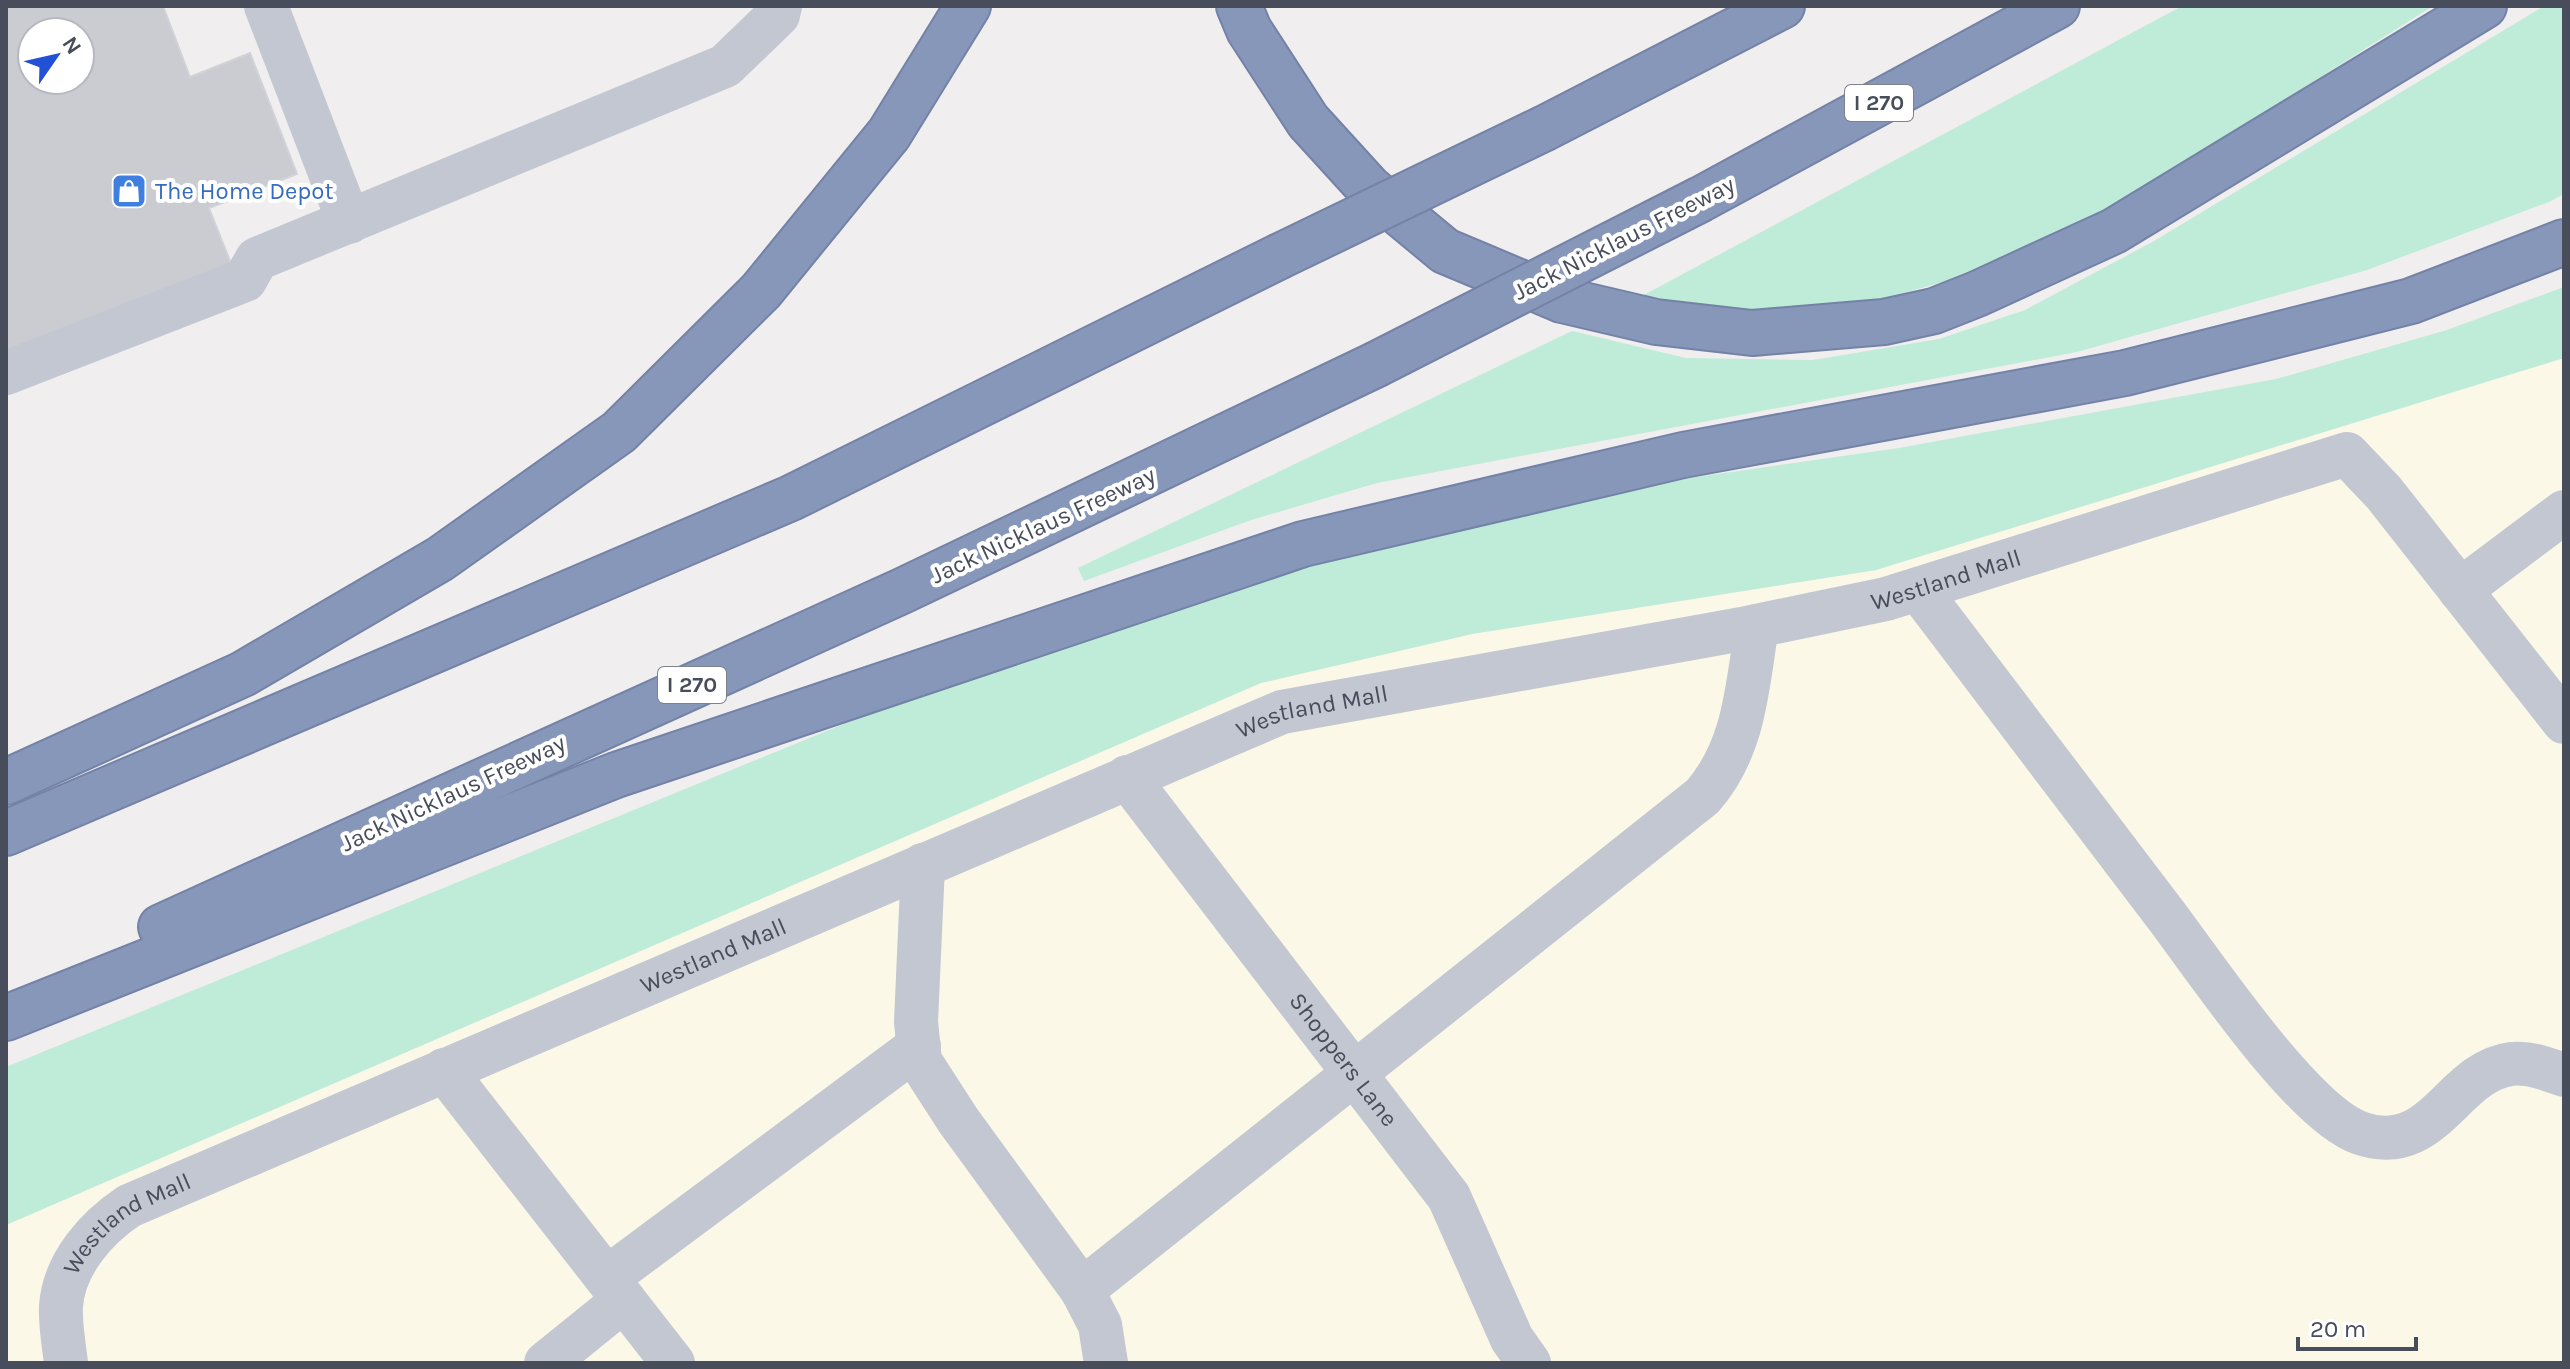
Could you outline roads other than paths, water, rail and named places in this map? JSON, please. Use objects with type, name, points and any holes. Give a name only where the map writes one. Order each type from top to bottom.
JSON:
[{"type":"highway","points":[[6,782],[243,674],[440,559],[619,432],[761,291],[889,134],[968,6]]},
{"type":"highway","points":[[1239,6],[1249,30],[1308,121],[1369,188],[1445,251],[1562,300],[1656,322],[1752,333],[1884,322],[1934,311],[1977,294],[2114,231],[2484,6]]},
{"type":"highway","points":[[6,833],[791,498],[1545,128],[1782,6]]},
{"type":"highway","name":"Jack Nicklaus Freeway","points":[[6,998],[902,591],[1375,365],[1701,199],[2057,6]]},
{"type":"highway","points":[[6,1018],[616,775],[1303,544],[1683,455],[2125,373],[2411,301],[2564,242]]},
{"type":"lane","points":[[266,6],[349,222]]},
{"type":"lane","points":[[6,373],[245,280],[257,259],[725,66],[778,15],[780,6]]},
{"type":"lane","name":"Westland Mall","points":[[66,1363],[61,1309],[63,1290],[100,1225],[129,1206],[1282,712],[1757,626],[1918,589],[2347,454],[2384,493],[2564,722]]},
{"type":"lane","points":[[2460,590],[2564,512]]},
{"type":"lane","points":[[1918,589],[2204,966],[2303,1091],[2330,1119],[2360,1133],[2385,1139],[2407,1136],[2492,1069],[2513,1063],[2543,1067],[2564,1075]]},
{"type":"lane","points":[[1082,1290],[1703,796],[1730,760],[1744,704],[1757,626]]},
{"type":"lane","name":"Shoppers Lane","points":[[1127,777],[1449,1197],[1512,1339],[1529,1363]]},
{"type":"lane","points":[[923,865],[916,1022],[920,1061],[931,1081],[1082,1290],[1100,1325],[1108,1352],[1106,1363]]},
{"type":"lane","points":[[546,1363],[616,1289],[919,1046]]},
{"type":"lane","points":[[444,1070],[673,1363]]},
{"type":"place","name":"The Home Depot","points":[[129,191]]}]
